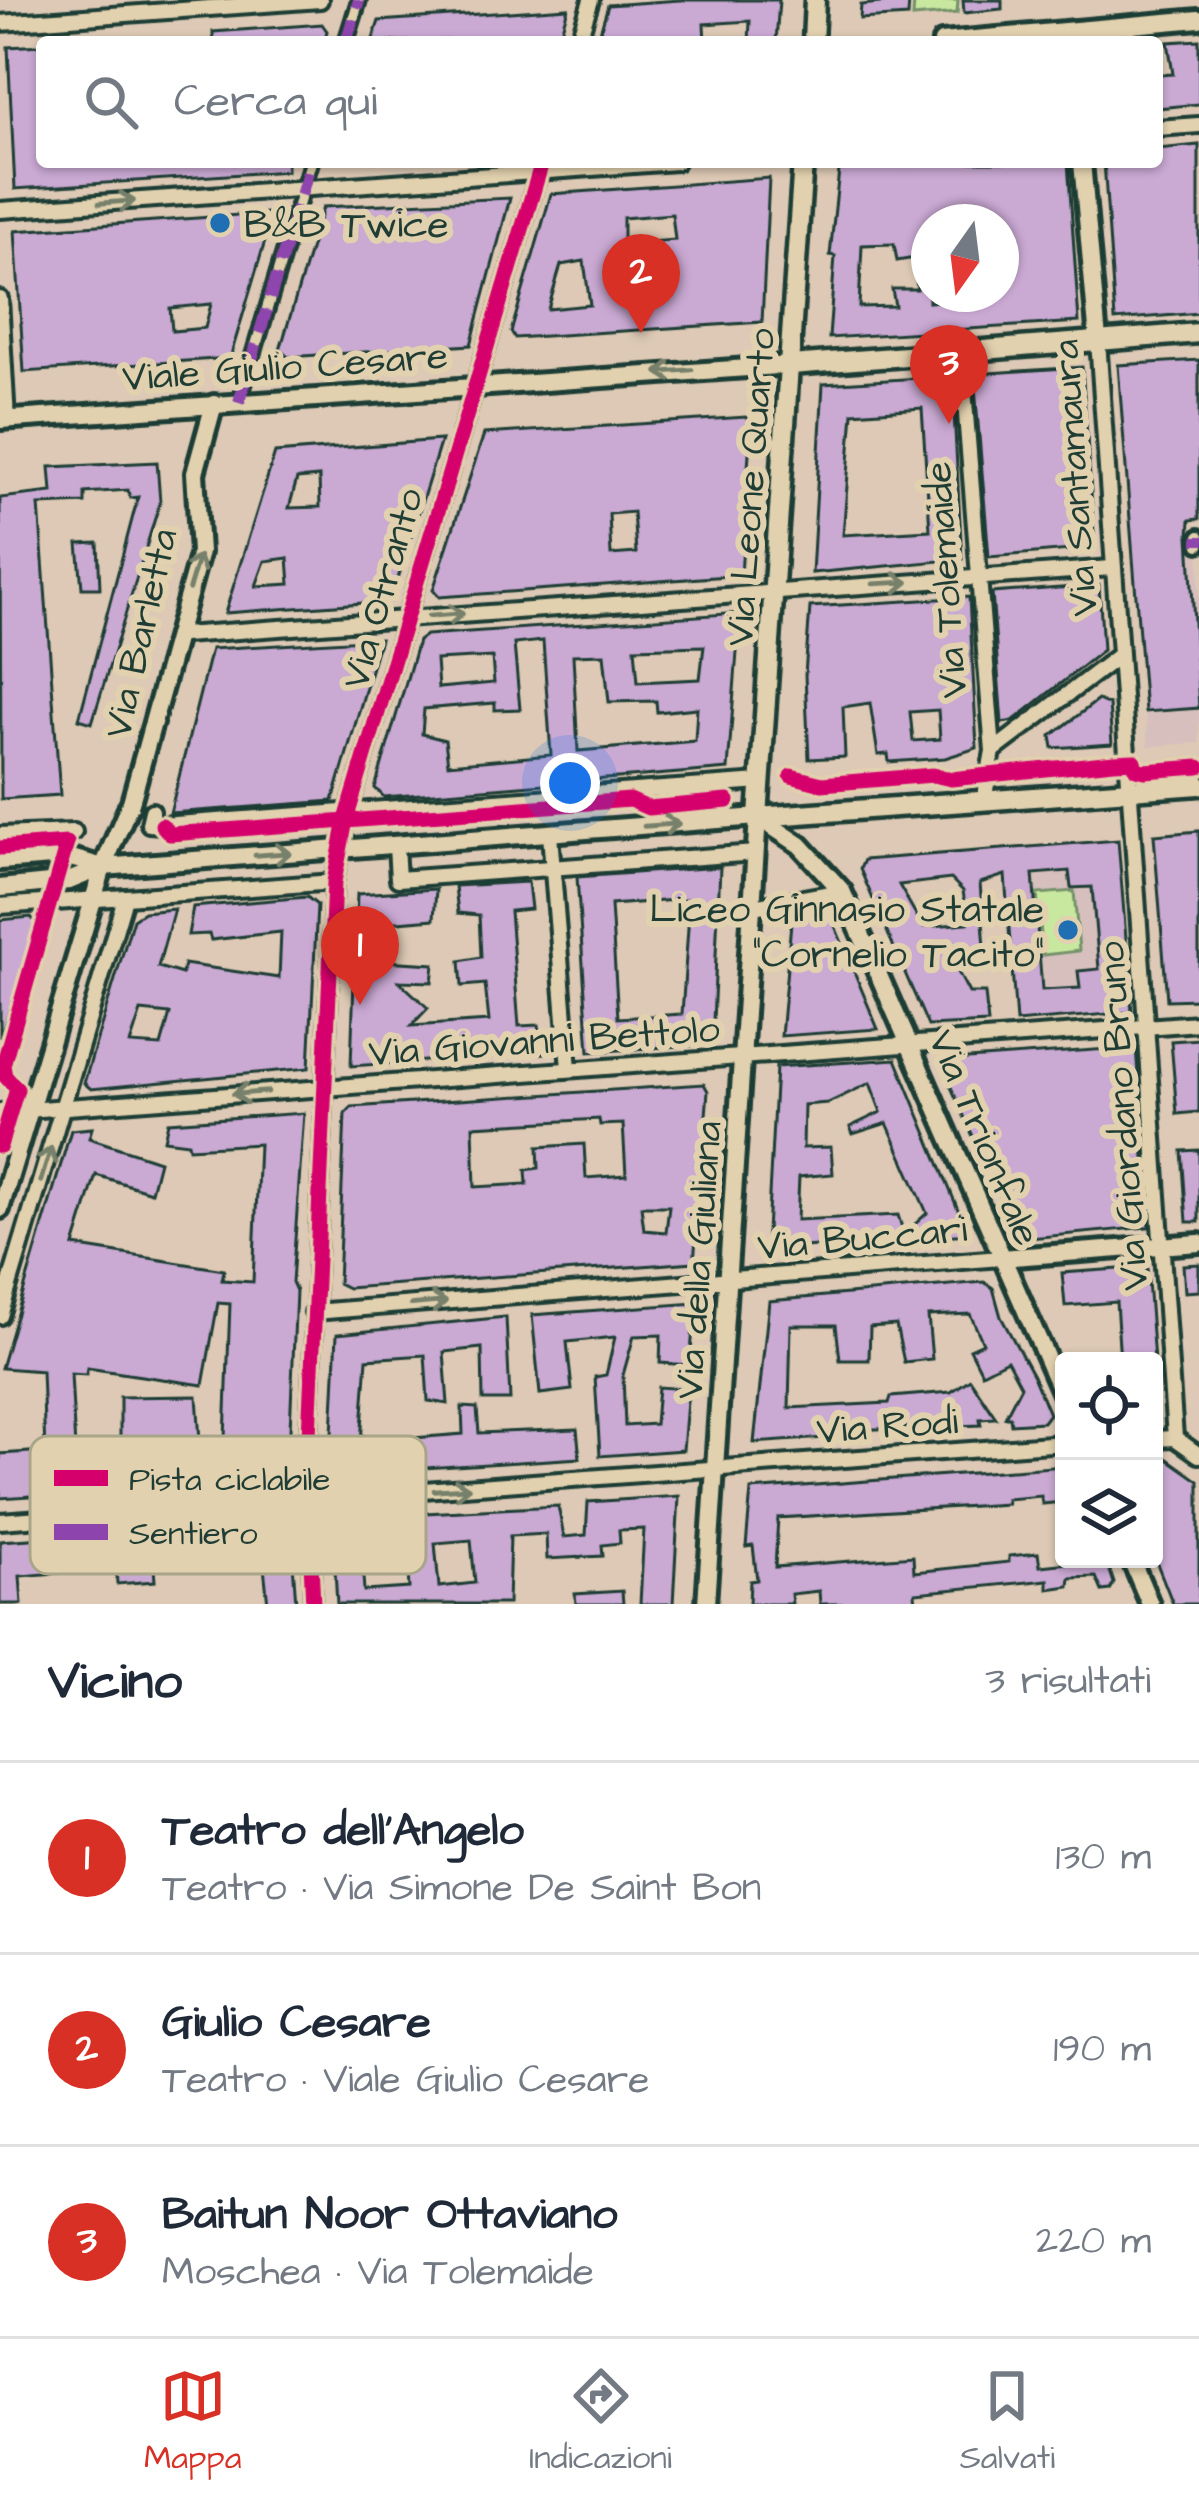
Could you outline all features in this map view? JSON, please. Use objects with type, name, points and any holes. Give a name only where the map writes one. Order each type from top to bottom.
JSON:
[{"type":"main road","points":[[813,36],[815,0]]},
{"type":"main road","name":"Via Leone Quarto","points":[[758,817],[803,168]]},
{"type":"main road","points":[[791,365],[1199,333]]},
{"type":"main road","points":[[758,817],[1199,785]]},
{"type":"street","points":[[0,23],[320,0]]},
{"type":"street","points":[[348,36],[359,0]]},
{"type":"street","points":[[580,36],[591,0]]},
{"type":"street","points":[[1073,36],[1199,19]]},
{"type":"street","points":[[1163,128],[1199,125]]},
{"type":"street","points":[[239,402],[309,168]]},
{"type":"street","points":[[0,210],[530,168]]},
{"type":"street","name":"Via Otranto","points":[[309,1436],[334,882],[349,810],[541,168]]},
{"type":"street","name":"Via Santamaura","points":[[1083,168],[1128,790]]},
{"type":"street","points":[[0,299],[3,420]]},
{"type":"street","name":"Via Tolemaide","points":[[961,352],[993,752],[984,801]]},
{"type":"street","name":"Viale Giulio Cesare","points":[[3,420],[791,365]]},
{"type":"street","name":"Via Barletta","points":[[0,1209],[103,867],[130,806],[200,552],[195,473],[214,404]]},
{"type":"street","points":[[1199,536],[1199,545]]},
{"type":"street","name":"Via Barletta","points":[[183,635],[1112,568]]},
{"type":"street","points":[[993,752],[1118,656]]},
{"type":"street","points":[[150,818],[349,810],[761,782]]},
{"type":"street","name":"Via Giordano Bruno","points":[[1128,790],[1165,1245],[1175,1438]]},
{"type":"street","points":[[0,888],[69,881],[103,867],[758,817]]},
{"type":"street","name":"Via della Giuliana","points":[[706,1604],[758,817]]},
{"type":"street","name":"Via Trionfale","points":[[758,817],[800,845],[845,897],[1055,1378]]},
{"type":"street","points":[[0,835],[74,832]]},
{"type":"street","points":[[550,834],[569,1069]]},
{"type":"street","points":[[396,846],[398,879],[756,853]]},
{"type":"street","points":[[0,861],[64,856],[103,867]]},
{"type":"street","points":[[0,906],[334,882]]},
{"type":"street","points":[[753,914],[845,897]]},
{"type":"street","points":[[0,1316],[125,898]]},
{"type":"street","name":"Via Giovanni Bettolo","points":[[0,1112],[1199,1023]]},
{"type":"street","points":[[0,1209],[29,1219]]},
{"type":"street","points":[[1001,1258],[1199,1243]]},
{"type":"street","name":"Via Buccari","points":[[313,1312],[1001,1258]]},
{"type":"street","points":[[1163,1439],[1175,1438],[1199,1455]]},
{"type":"street","name":"Via Rodi","points":[[426,1491],[1055,1444]]},
{"type":"street","name":"Via Rodi","points":[[0,1521],[30,1519]]},
{"type":"street","points":[[1135,1568],[1149,1604]]},
{"type":"street","name":"Via Otranto","points":[[311,1574],[313,1604]]},
{"type":"shaded area","points":[[1199,532],[1199,743],[1148,746],[1132,536]]},
{"type":"shaded area","name":"Liceo Ginnasio Statale \"Cornelio Tacito\"","points":[[1118,840],[1132,1012],[1016,1022],[1003,849]]},
{"type":"green space","points":[[914,0],[958,0],[957,13],[913,17]]},
{"type":"green space","points":[[1074,891],[1079,951],[1043,955],[1037,894]]},
{"type":"building","points":[[779,0],[776,36],[749,36],[750,21],[704,24],[705,36],[599,36],[608,5]]},
{"type":"building","points":[[909,0],[908,16],[860,19],[861,5]]},
{"type":"building","points":[[963,0],[1002,0],[1002,9],[964,13]]},
{"type":"building","points":[[568,8],[560,36],[374,36],[379,21]]},
{"type":"building","points":[[322,24],[327,31],[326,36],[213,36],[213,32]]},
{"type":"building","points":[[1199,40],[1199,104],[1163,107],[1163,75],[1173,74],[1168,42]]},
{"type":"building","points":[[36,45],[36,168],[287,171],[15,189],[8,47]]},
{"type":"building","points":[[1199,145],[1199,313],[1115,320],[1104,168],[1163,168],[1163,148]]},
{"type":"building","points":[[1068,168],[1079,322],[829,338],[835,256],[830,255],[839,170]]},
{"type":"building","points":[[769,178],[762,322],[515,338],[511,332],[551,194]],"holes":[[[672,214],[675,240],[623,244],[623,218]],[[584,261],[590,305],[548,309],[561,265]]]},
{"type":"building","points":[[510,198],[471,345],[288,357],[280,350],[323,207]]},
{"type":"building","points":[[267,213],[272,218],[230,358],[24,372],[15,231]],"holes":[[[211,304],[205,328],[172,331],[170,308]]]},
{"type":"building","points":[[1199,360],[1199,519],[1190,520],[1189,536],[1199,708],[1145,712],[1118,365]]},
{"type":"building","points":[[1082,367],[1095,548],[989,557],[974,374]]},
{"type":"building","points":[[952,376],[962,559],[812,573],[823,384]],"holes":[[[922,408],[930,530],[843,535],[853,413]]]},
{"type":"building","points":[[746,417],[751,423],[741,575],[439,597],[433,590],[484,434]],"holes":[[[633,512],[636,553],[611,555],[609,514]]]},
{"type":"building","points":[[441,440],[391,601],[225,613],[275,453]],"holes":[[[319,477],[320,507],[289,508],[297,479]],[[288,558],[290,584],[256,586],[265,561]]]},
{"type":"building","points":[[157,462],[160,502],[92,723],[79,719],[138,497],[130,498],[128,490],[85,493],[85,503],[39,505],[60,795],[1,799],[0,498],[52,492],[50,467]]},
{"type":"building","points":[[98,543],[100,588],[82,588],[78,544]]},
{"type":"building","points":[[1099,585],[1103,650],[1013,721],[1002,723],[992,593]]},
{"type":"building","points":[[969,597],[977,748],[945,758],[889,762],[888,754],[878,755],[870,703],[843,707],[845,757],[809,759],[805,675],[810,607]],"holes":[[[938,710],[940,739],[913,741],[910,712]]]},
{"type":"building","points":[[740,613],[728,769],[384,797],[375,788],[418,641],[426,635]],"holes":[[[543,641],[551,755],[448,764],[445,740],[422,734],[424,709],[495,703],[495,710],[520,709],[514,644]],[[704,646],[700,679],[638,682],[635,648]],[[604,654],[609,702],[656,701],[657,712],[697,708],[695,741],[578,751],[573,655]],[[492,657],[494,683],[438,688],[436,660]]]},
{"type":"building","points":[[380,639],[333,801],[170,813],[211,649]]},
{"type":"building","points":[[1098,700],[1109,705],[1112,744],[1053,748],[1051,736]]},
{"type":"building","points":[[1199,831],[1199,999],[1167,1000],[1154,835]]},
{"type":"building","points":[[1118,840],[1132,1012],[1016,1022],[1005,875],[980,883],[986,960],[958,972],[969,993],[985,993],[988,1023],[928,1026],[860,869],[864,860]],"holes":[[[1069,871],[1071,888],[1092,887],[1099,969],[1078,971],[1080,988],[1042,990],[1033,874]],[[951,879],[963,891],[968,923],[923,927],[899,885]]]},
{"type":"building","points":[[720,867],[712,1044],[589,1052],[577,877]],"holes":[[[690,899],[682,1014],[618,1018],[611,905]]]},
{"type":"building","points":[[528,882],[531,909],[510,911],[519,1026],[539,1025],[544,1053],[351,1066],[357,894],[436,889],[434,919],[386,923],[384,961],[434,964],[432,982],[399,981],[428,1008],[411,1026],[489,1021],[485,984],[462,986],[460,961],[481,957],[479,915],[458,913],[455,886]]},
{"type":"building","points":[[307,897],[317,905],[309,1068],[91,1089],[84,1083],[133,919],[144,912],[174,909],[158,967],[182,974],[184,964],[279,978],[281,932],[211,940],[209,934],[188,935],[193,907]],"holes":[[[141,1011],[170,1014],[161,1046],[130,1044]]]},
{"type":"building","points":[[830,914],[878,1029],[781,1036],[791,922]]},
{"type":"building","points":[[31,917],[37,924],[0,1038],[0,920]]},
{"type":"building","points":[[1199,1039],[1199,1112],[1177,1114],[1171,1041]]},
{"type":"building","points":[[1136,1047],[1149,1227],[1019,1239],[947,1078],[948,1066],[954,1060]]},
{"type":"building","points":[[896,1059],[968,1234],[766,1250],[776,1067]],"holes":[[[870,1083],[881,1112],[850,1127],[853,1134],[887,1123],[927,1213],[904,1234],[898,1215],[797,1220],[799,1177],[833,1174],[831,1147],[803,1148],[804,1105],[828,1103]]]},
{"type":"building","points":[[704,1084],[708,1091],[694,1262],[348,1288],[338,1283],[345,1114],[352,1107]],"holes":[[[599,1119],[600,1125],[623,1124],[626,1175],[586,1178],[584,1144],[538,1147],[539,1168],[526,1170],[527,1184],[475,1187],[473,1126]],[[641,1206],[669,1206],[666,1232],[644,1230]]]},
{"type":"building","points":[[304,1113],[292,1282],[296,1291],[290,1436],[225,1436],[230,1304],[218,1303],[203,1385],[87,1368],[86,1375],[71,1374],[74,1436],[44,1436],[42,1371],[1,1368],[71,1130],[92,1128],[89,1138],[159,1161],[151,1192],[96,1175],[74,1246],[224,1270],[222,1280],[253,1282],[259,1144],[189,1148],[188,1143],[164,1140],[168,1122]]},
{"type":"building","points":[[1199,1150],[1199,1222],[1187,1222],[1182,1151]]},
{"type":"building","points":[[1199,1264],[1199,1291],[1185,1292],[1183,1265]]},
{"type":"building","points":[[1147,1267],[1153,1352],[1119,1352],[1116,1302],[1065,1306],[1062,1273]]},
{"type":"building","points":[[984,1282],[993,1288],[1001,1317],[1033,1376],[1049,1414],[1043,1422],[1011,1424],[1010,1417],[1005,1417],[1021,1386],[1007,1360],[982,1373],[970,1349],[983,1343],[970,1314],[928,1316],[932,1359],[904,1362],[896,1325],[870,1327],[869,1360],[840,1360],[836,1325],[791,1325],[789,1408],[889,1403],[891,1397],[951,1392],[970,1379],[996,1418],[980,1419],[981,1425],[824,1431],[824,1438],[754,1443],[769,1301]]},
{"type":"building","points":[[695,1303],[690,1365],[660,1363],[661,1335],[634,1336],[623,1375],[625,1426],[655,1424],[658,1387],[688,1389],[683,1450],[600,1456],[595,1377],[606,1375],[615,1337],[567,1342],[572,1390],[540,1394],[532,1315]]},
{"type":"building","points":[[506,1317],[510,1400],[483,1400],[482,1348],[444,1352],[448,1404],[428,1401],[425,1355],[367,1359],[361,1436],[332,1436],[337,1334]]},
{"type":"building","points":[[197,1396],[200,1436],[120,1436],[120,1397]]},
{"type":"building","points":[[462,1407],[477,1408],[479,1433],[577,1429],[580,1458],[426,1468],[426,1437],[463,1434]]},
{"type":"building","points":[[30,1452],[30,1496],[0,1498],[0,1454]]},
{"type":"building","points":[[1163,1456],[1199,1481],[1199,1604],[1173,1604],[1159,1568],[1163,1568]]},
{"type":"building","points":[[1055,1467],[1055,1503],[1042,1504],[1041,1496],[1006,1499],[1007,1504],[778,1518],[775,1567],[913,1556],[914,1572],[1009,1562],[1009,1556],[1038,1553],[1040,1566],[1109,1568],[1114,1583],[1110,1590],[1102,1591],[1096,1577],[1070,1578],[1069,1586],[1048,1589],[1048,1580],[915,1593],[916,1603],[820,1604],[819,1591],[791,1594],[792,1604],[749,1604],[750,1581],[757,1580],[753,1546],[746,1547],[751,1490]]},
{"type":"building","points":[[679,1496],[673,1604],[640,1604],[644,1529],[619,1530],[620,1543],[602,1545],[603,1556],[547,1559],[546,1534],[510,1536],[508,1604],[337,1604],[335,1574],[363,1574],[364,1591],[409,1588],[408,1574],[426,1574],[426,1513],[558,1506],[564,1537],[586,1535],[588,1502]],"holes":[[[471,1540],[475,1583],[439,1587],[435,1543]]]},
{"type":"building","points":[[30,1539],[30,1574],[44,1574],[20,1576],[22,1604],[0,1604],[0,1541]]},
{"type":"building","points":[[116,1574],[154,1574],[155,1581],[117,1584]]},
{"type":"building","points":[[265,1574],[294,1574],[296,1604],[268,1604]]},
{"type":"building","points":[[622,1591],[623,1604],[576,1604],[575,1594]]},
{"type":"marked path","points":[[348,36],[359,0]]},
{"type":"marked path","points":[[239,402],[309,168]]},
{"type":"marked path","points":[[1199,536],[1199,545]]},
{"type":"cycle path","points":[[309,1436],[334,882],[346,820],[540,168]]},
{"type":"cycle path","points":[[791,776],[822,784],[933,775],[951,779],[1134,761],[1136,769],[1145,771],[1199,767]]},
{"type":"cycle path","points":[[162,825],[170,834],[630,800],[648,808],[728,801]]},
{"type":"cycle path","points":[[0,848],[67,843],[3,1065],[5,1076],[17,1089],[0,1146]]},
{"type":"cycle path","points":[[312,1574],[313,1604]]},
{"type":"place","name":"B&B Twice","points":[[220,223]]},
{"type":"place","name":"Giulio Cesare","points":[[641,333]]},
{"type":"place","name":"Baitun Noor Ottaviano","points":[[949,424]]},
{"type":"place","name":"Liceo Ginnasio Statale \"Cornelio Tacito\"","points":[[1068,930]]},
{"type":"place","name":"Teatro dell'Angelo","points":[[360,1005]]}]
